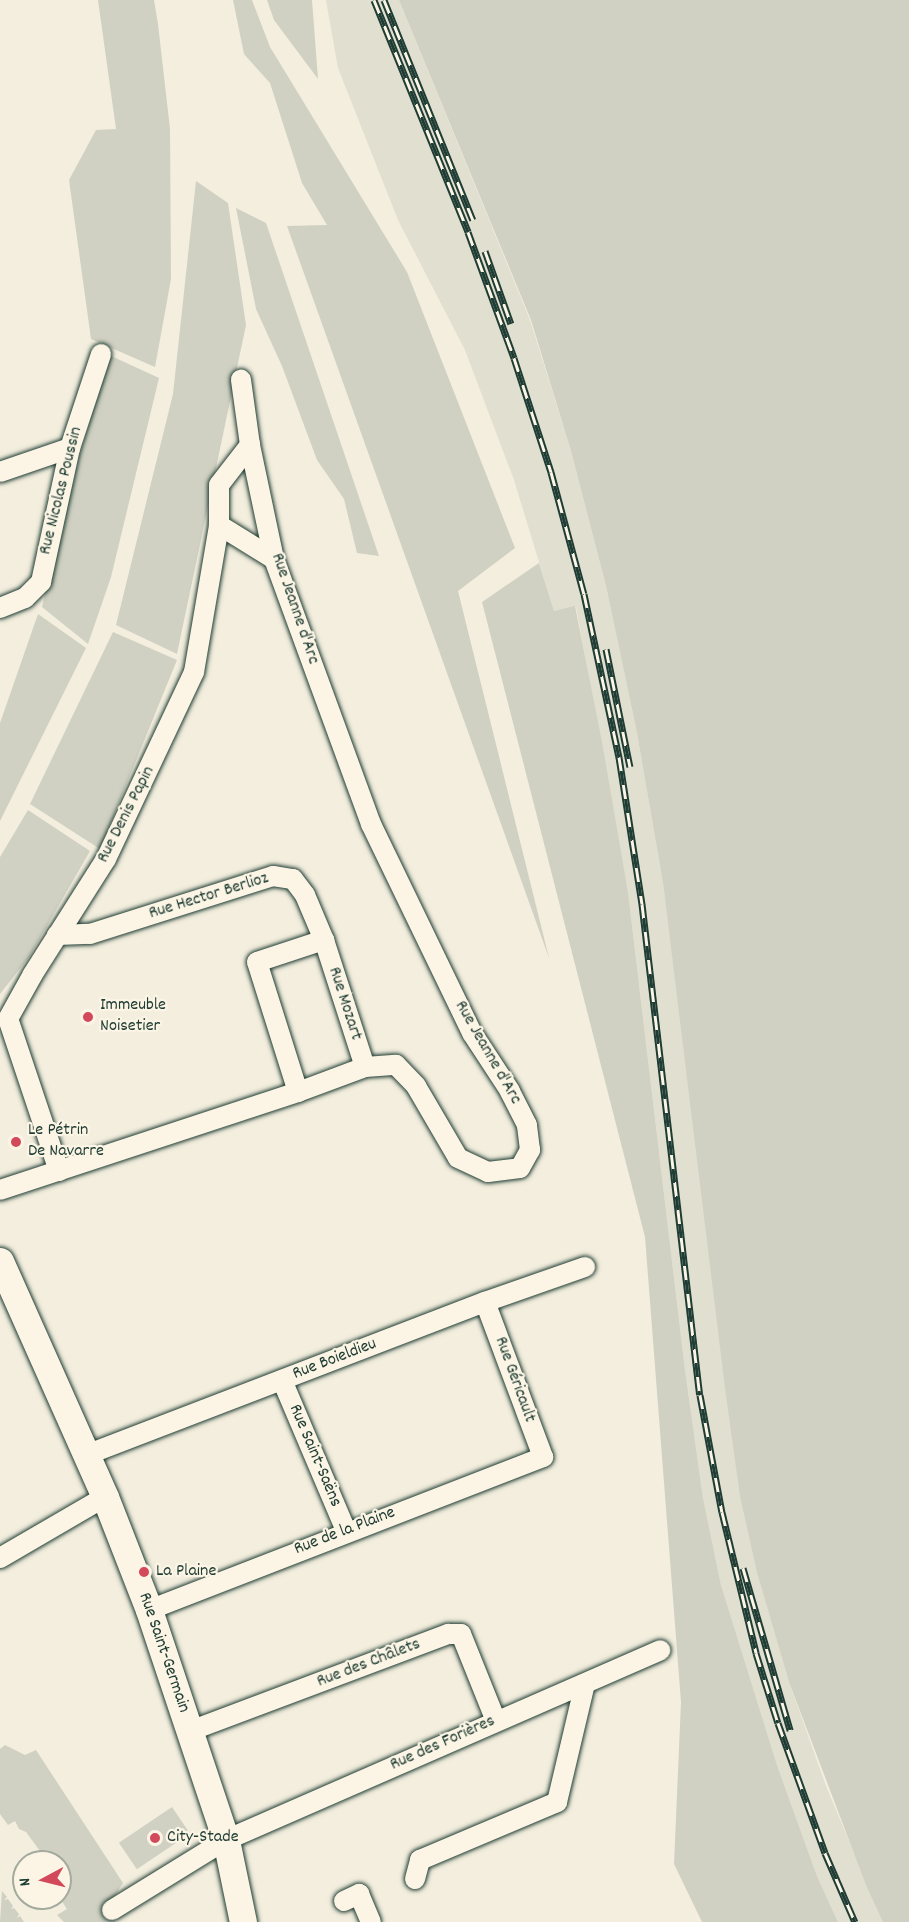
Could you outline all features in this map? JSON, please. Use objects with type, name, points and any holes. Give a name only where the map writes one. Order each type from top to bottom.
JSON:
[{"type":"street","name":"Rue Nicolas Poussin","points":[[0,608],[25,598],[41,582],[70,448],[101,354]]},
{"type":"street","name":"Rue Jeanne d'Arc","points":[[0,1190],[298,1092],[365,1067],[396,1065],[416,1086],[458,1158],[488,1172],[520,1167],[530,1150],[527,1125],[510,1091],[472,1033],[371,824],[274,559],[250,445],[241,380]]},
{"type":"street","name":"Rue Denis Papin","points":[[59,1171],[8,1019],[57,935],[106,859],[194,672],[219,525],[219,485],[250,445]]},
{"type":"street","points":[[0,472],[70,448]]},
{"type":"street","points":[[219,525],[274,559]]},
{"type":"street","name":"Rue Hector Berlioz","points":[[57,935],[90,934],[273,876],[293,879],[305,895],[324,940]]},
{"type":"street","points":[[298,1092],[257,962],[324,940]]},
{"type":"street","name":"Rue Mozart","points":[[324,940],[365,1067]]},
{"type":"street","name":"Rue Saint-Germain","points":[[0,1261],[105,1497],[149,1610],[226,1840],[243,1922]]},
{"type":"street","name":"Rue Boieldieu","points":[[86,1455],[485,1302],[585,1267]]},
{"type":"street","name":"Rue Géricault","points":[[485,1302],[543,1457]]},
{"type":"street","name":"Rue Saint-Saëns","points":[[282,1380],[346,1531]]},
{"type":"street","name":"Rue de la Plaine","points":[[149,1610],[346,1531],[543,1457]]},
{"type":"street","points":[[0,1558],[105,1497]]},
{"type":"street","name":"Rue des Châlets","points":[[190,1731],[448,1634],[461,1634],[495,1721]]},
{"type":"street","name":"Rue des Forières","points":[[112,1910],[226,1840],[660,1650]]},
{"type":"street","points":[[415,1879],[420,1860],[557,1802],[585,1684]]},
{"type":"street","points":[[344,1901],[359,1894],[371,1922]]},
{"type":"shaded area","points":[[98,0],[154,0],[158,24],[170,129],[171,279],[155,367],[91,339],[69,180],[96,130],[116,129]]},
{"type":"shaded area","points":[[233,0],[252,0],[270,47],[407,272],[515,548],[458,591],[549,958],[287,226],[327,225],[302,183],[270,83],[244,54]]},
{"type":"shaded area","points":[[267,0],[312,0],[318,79],[274,20]]},
{"type":"shaded area","points":[[326,0],[399,0],[530,320],[571,451],[606,586],[637,733],[663,883],[740,1497],[757,1573],[789,1682],[826,1786],[883,1922],[838,1922],[817,1876],[777,1765],[721,1585],[703,1498],[685,1370],[628,892],[576,607],[554,611],[514,480],[465,350],[398,220],[338,68]]},
{"type":"shaded area","points":[[399,0],[909,0],[909,1922],[883,1922],[866,1885],[789,1682],[757,1573],[740,1497],[725,1388],[663,883],[637,733],[606,586],[571,451],[531,320]]},
{"type":"shaded area","points":[[196,181],[228,203],[246,325],[177,654],[116,625],[173,394]]},
{"type":"shaded area","points":[[236,208],[266,223],[379,556],[357,553],[344,499],[317,460],[282,366],[256,309]]},
{"type":"shaded area","points":[[109,355],[159,378],[111,577],[88,644],[42,607],[79,458]]},
{"type":"shaded area","points":[[539,563],[554,611],[575,606],[602,742],[628,892],[685,1370],[703,1498],[721,1585],[777,1765],[817,1876],[838,1922],[702,1922],[674,1864],[681,1702],[645,1237],[482,602]]},
{"type":"shaded area","points":[[38,614],[86,648],[0,821],[0,723]]},
{"type":"shaded area","points":[[113,632],[177,660],[100,849],[30,804]]},
{"type":"shaded area","points":[[28,810],[90,851],[29,957],[0,994],[0,857]]},
{"type":"shaded area","points":[[5,1745],[25,1755],[36,1750],[123,1883],[111,1902],[115,1922],[64,1922],[57,1915],[65,1910],[72,1910],[72,1850],[39,1850],[26,1832],[19,1829],[15,1821],[8,1825],[0,1814],[0,1749]]},
{"type":"shaded area","name":"City-Stade","points":[[172,1807],[190,1834],[137,1869],[119,1843]]},
{"type":"shaded area","points":[[2,1891],[7,1897],[4,1900],[8,1899],[12,1905],[11,1909],[19,1914],[17,1918],[20,1916],[24,1922],[0,1922]]},
{"type":"railway","points":[[374,0],[468,232],[514,358],[551,472],[584,594],[619,757],[642,904],[700,1395],[722,1512],[756,1653],[778,1723],[825,1853],[855,1922]]},
{"type":"railway","points":[[384,0],[473,220]]},
{"type":"railway","points":[[485,251],[511,324]]},
{"type":"railway","points":[[606,649],[630,767]]},
{"type":"railway","points":[[743,1568],[790,1730]]},
{"type":"place","name":"Immeuble Noisetier","points":[[88,1017]]},
{"type":"place","name":"Le Pétrin De Navarre","points":[[16,1142]]},
{"type":"place","name":"La Plaine","points":[[144,1572]]},
{"type":"place","name":"City-Stade","points":[[155,1838]]}]
